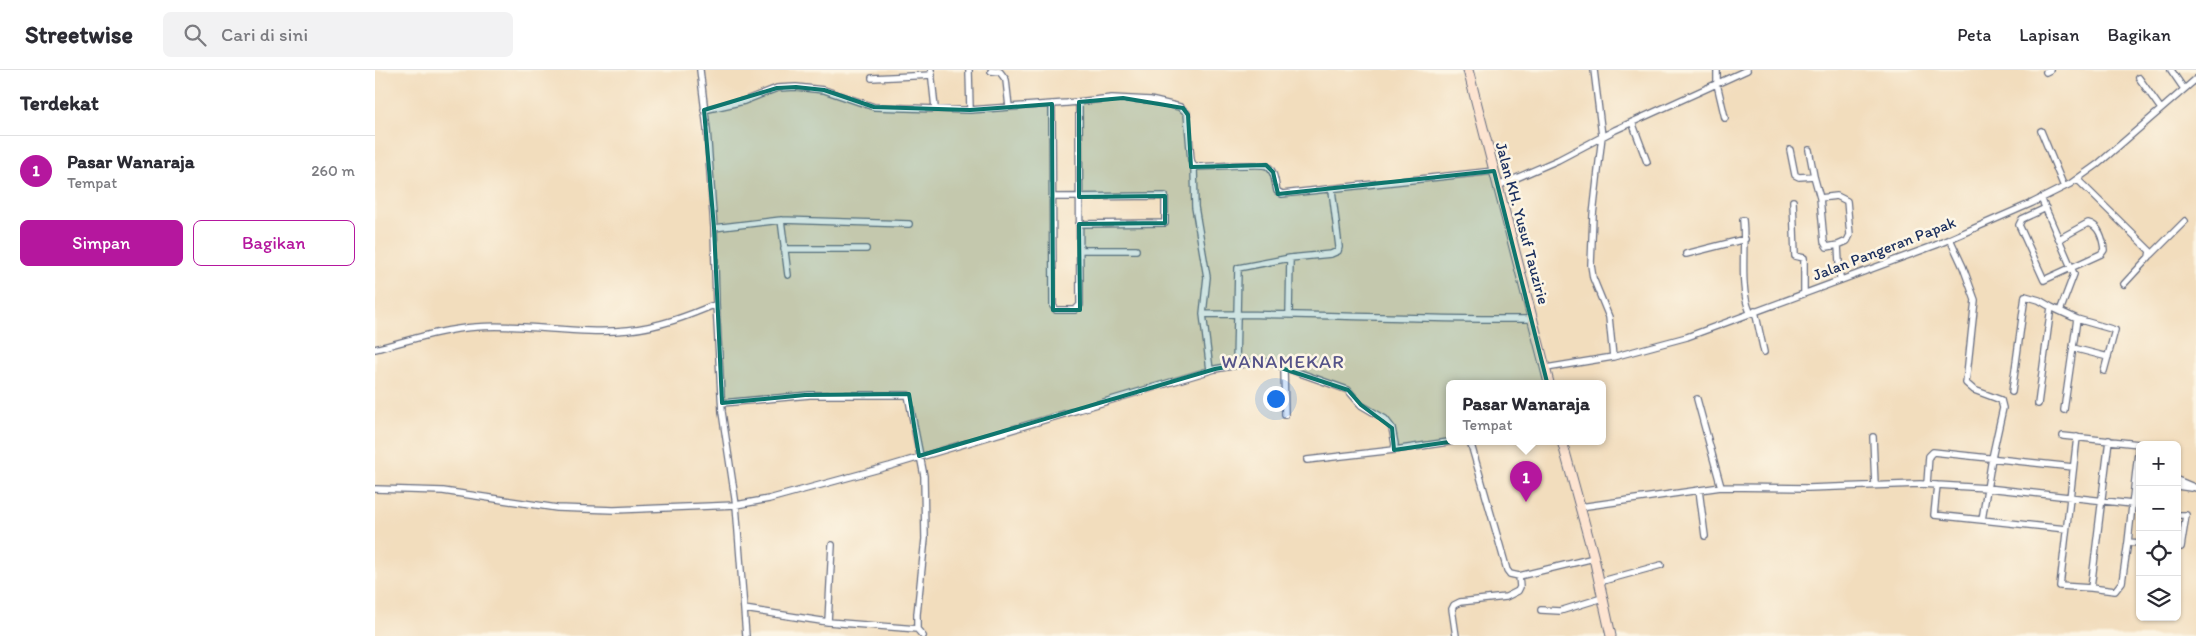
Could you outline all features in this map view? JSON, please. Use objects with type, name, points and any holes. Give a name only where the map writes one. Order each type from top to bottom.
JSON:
[{"type":"main road","name":"Jalan KH. Yusuf Tauzirie","points":[[1468,70],[1548,380]]},
{"type":"main road","points":[[1563,445],[1593,558],[1611,636]]},
{"type":"street","points":[[700,70],[714,228],[722,403],[736,505],[746,636]]},
{"type":"street","points":[[969,70],[970,110]]},
{"type":"street","points":[[1593,70],[1602,136],[1593,215],[1591,265],[1593,278],[1609,317],[1613,356]]},
{"type":"street","points":[[1717,70],[1717,84],[1725,118]]},
{"type":"street","points":[[1498,186],[1558,160],[1631,122],[1747,70]]},
{"type":"street","points":[[2171,70],[2184,89]]},
{"type":"street","points":[[991,71],[999,72],[1006,80],[1009,106]]},
{"type":"street","points":[[872,78],[932,72],[935,108]]},
{"type":"street","points":[[2139,78],[2161,109]]},
{"type":"street","name":"Jalan Pangeran Papak","points":[[1546,368],[1613,356],[1687,337],[1950,239],[2041,198],[2077,179],[2098,164],[2196,79]]},
{"type":"street","points":[[704,110],[744,101],[777,88],[796,87],[824,90],[874,107],[970,110],[1123,98],[1150,100],[1183,108],[1188,115],[1190,154],[1194,167],[1195,207],[1207,277],[1203,314],[1210,370]]},
{"type":"street","points":[[1052,104],[1053,301],[1056,310],[1075,310],[1079,308],[1079,102]]},
{"type":"street","points":[[1631,122],[1647,162]]},
{"type":"street","points":[[2041,131],[2064,187]]},
{"type":"street","points":[[1790,150],[1795,175],[1814,176]]},
{"type":"street","points":[[1809,150],[1820,198],[1824,244],[1827,247],[1847,241],[1850,235],[1847,202],[1837,196],[1820,198]]},
{"type":"street","points":[[1194,167],[1262,164],[1269,167],[1273,172],[1277,191],[1280,194],[1332,190],[1493,171]]},
{"type":"street","points":[[2077,179],[2150,251],[2151,255]]},
{"type":"street","points":[[1236,365],[1238,267],[1289,258],[1331,254],[1338,250],[1332,190]]},
{"type":"street","points":[[1052,197],[1165,196],[1165,223],[1079,224]]},
{"type":"street","points":[[2041,198],[2073,274],[2060,311]]},
{"type":"street","points":[[1793,201],[1795,256],[1804,258],[1804,292]]},
{"type":"street","points":[[2045,208],[2019,222],[2020,230],[2044,280],[2101,254],[2104,250],[2097,228],[2088,223],[2059,239]]},
{"type":"street","points":[[714,228],[781,220],[909,224]]},
{"type":"street","points":[[781,220],[788,275]]},
{"type":"street","points":[[1743,220],[1745,293],[1764,352]]},
{"type":"street","points":[[2124,284],[2185,221]]},
{"type":"street","points":[[1686,254],[1745,239]]},
{"type":"street","points":[[1950,239],[1975,300],[1966,383],[1974,390],[2001,400],[2003,408],[1992,458],[1982,520]]},
{"type":"street","points":[[1838,245],[1840,279]]},
{"type":"street","points":[[785,249],[866,249]]},
{"type":"street","points":[[1079,250],[1136,250]]},
{"type":"street","points":[[1289,258],[1289,315]]},
{"type":"street","points":[[2011,392],[2025,296],[2039,300],[2077,320],[2115,330],[2104,371]]},
{"type":"street","points":[[375,349],[443,332],[475,327],[525,326],[585,331],[629,330],[662,324],[716,304]]},
{"type":"street","points":[[2038,404],[2051,307]]},
{"type":"street","points":[[1203,314],[1397,317],[1445,320],[1534,319]]},
{"type":"street","points":[[2064,410],[2077,320]]},
{"type":"street","points":[[2073,348],[2108,357]]},
{"type":"street","points":[[375,489],[443,491],[557,508],[614,510],[736,505],[778,496],[919,456],[1210,370],[1265,361],[1348,390],[1361,405],[1385,419],[1392,428],[1395,444],[1394,450]]},
{"type":"street","points":[[1284,368],[1285,415]]},
{"type":"street","points":[[722,403],[805,395],[907,394],[924,476],[926,508],[917,628],[923,636]]},
{"type":"street","points":[[1697,399],[1721,487]]},
{"type":"street","points":[[2063,436],[2136,443]]},
{"type":"street","points":[[1873,437],[1875,485]]},
{"type":"street","points":[[2077,437],[2060,586],[2115,591],[2123,582],[2131,507],[2136,484]]},
{"type":"street","points":[[2091,588],[2109,440]]},
{"type":"street","points":[[1307,460],[1446,442]]},
{"type":"street","points":[[1471,445],[1507,570],[1511,574],[1519,576],[1593,558]]},
{"type":"street","points":[[1927,484],[1929,456],[1933,452],[2073,467]]},
{"type":"street","points":[[2181,482],[2196,488]]},
{"type":"street","points":[[1580,507],[1721,487],[1808,488],[1927,484],[2102,500],[2136,509]]},
{"type":"street","points":[[1937,485],[1934,515],[2066,529]]},
{"type":"street","points":[[2181,486],[2196,488]]},
{"type":"street","points":[[1699,490],[1705,536]]},
{"type":"street","points":[[2181,515],[2186,515],[2181,547]]},
{"type":"street","points":[[2128,542],[2136,543]]},
{"type":"street","points":[[828,622],[832,545]]},
{"type":"street","points":[[1599,582],[1661,565]]},
{"type":"street","points":[[1457,636],[1452,609],[1454,605],[1460,602],[1506,597],[1513,594],[1520,587],[1519,576]]},
{"type":"street","points":[[1541,610],[1560,610],[1603,598]]},
{"type":"street","points":[[744,609],[828,622],[917,628]]},
{"type":"highlighted area","points":[[796,87],[824,90],[874,107],[970,110],[1052,104],[1053,310],[1080,310],[1079,224],[1165,223],[1165,196],[1079,197],[1079,102],[1123,98],[1183,108],[1188,115],[1191,167],[1266,165],[1273,172],[1278,194],[1494,171],[1558,426],[1394,450],[1392,428],[1361,405],[1348,390],[1260,361],[1215,369],[919,456],[909,394],[805,395],[722,403],[714,228],[704,110],[777,88]]},
{"type":"place","name":"Pasar Wanaraja","points":[[1526,502]]},
{"type":"district","name":"WANAMEKAR","points":[[1283,361]]}]
